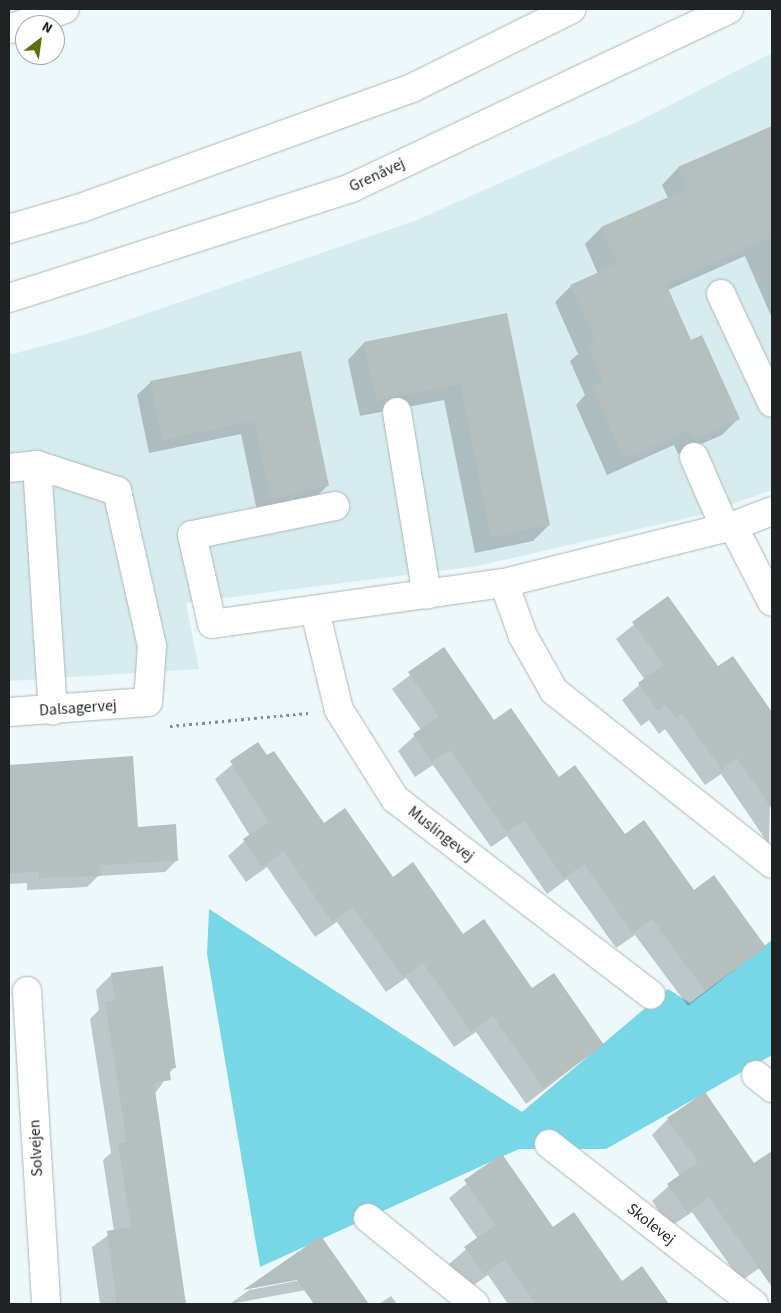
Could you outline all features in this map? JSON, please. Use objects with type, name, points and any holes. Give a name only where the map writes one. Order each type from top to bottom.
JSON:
[{"type":"street","points":[[9,29],[65,9]]},
{"type":"street","points":[[9,229],[81,208],[412,88],[572,9]]},
{"type":"street","name":"Grenåvej","points":[[9,298],[351,188],[729,9]]},
{"type":"street","points":[[721,294],[772,403]]},
{"type":"street","points":[[397,412],[427,595]]},
{"type":"street","points":[[694,457],[729,527],[772,602]]},
{"type":"street","points":[[37,464],[52,710]]},
{"type":"street","points":[[9,468],[37,464],[117,491],[152,646],[148,702]]},
{"type":"street","points":[[335,506],[192,535],[212,624],[504,583],[729,527],[772,511]]},
{"type":"street","points":[[504,583],[523,636],[554,691],[772,864]]},
{"type":"street","name":"Muslingevej","points":[[315,611],[339,710],[395,799],[651,995]]},
{"type":"street","name":"Dalsagervej","points":[[9,712],[148,702]]},
{"type":"street","name":"Solvejen","points":[[27,991],[46,1304]]},
{"type":"street","name":"Skolevej","points":[[549,1144],[754,1304]]},
{"type":"street","points":[[368,1218],[475,1304]]},
{"type":"path","points":[[148,702],[162,726],[339,710]]},
{"type":"shaded area","points":[[772,53],[772,490],[704,514],[477,566],[186,603],[199,669],[9,681],[9,355],[90,333],[417,220],[637,122]]},
{"type":"shaded area","points":[[209,909],[522,1112],[668,989],[690,1003],[772,940],[772,1055],[606,1149],[519,1149],[260,1267],[207,954]]},
{"type":"building","points":[[772,126],[772,236],[666,284],[691,340],[702,335],[740,419],[695,439],[690,430],[624,459],[592,387],[603,382],[586,344],[595,340],[570,285],[617,264],[601,227],[687,189],[678,167]]},
{"type":"building","points":[[507,313],[550,525],[491,537],[460,384],[376,401],[364,342]]},
{"type":"building","points":[[301,351],[329,486],[270,498],[254,421],[162,440],[150,381]]},
{"type":"building","points":[[668,596],[718,666],[733,656],[772,712],[772,809],[737,758],[722,770],[682,714],[676,718],[666,705],[658,711],[638,683],[663,665],[632,622]]},
{"type":"building","points":[[444,647],[494,720],[511,708],[559,777],[575,765],[625,834],[644,820],[694,890],[714,875],[766,947],[705,991],[652,919],[633,933],[584,864],[564,878],[524,821],[507,832],[450,750],[432,762],[413,734],[439,717],[408,672]]},
{"type":"building","points":[[258,742],[267,755],[274,751],[324,823],[345,808],[393,877],[413,862],[463,934],[484,919],[532,988],[554,973],[604,1045],[543,1088],[493,1016],[471,1032],[423,963],[403,977],[353,907],[332,922],[284,851],[262,867],[243,839],[268,822],[230,761]]},
{"type":"building","points":[[133,756],[138,827],[176,824],[178,861],[100,865],[101,876],[39,878],[39,872],[9,873],[9,765]]},
{"type":"building","points":[[163,966],[176,1068],[169,1069],[171,1080],[154,1083],[186,1304],[117,1304],[107,1231],[131,1227],[118,1144],[127,1142],[105,1002],[115,1000],[111,973]]},
{"type":"building","points":[[705,1092],[754,1163],[772,1151],[772,1287],[709,1197],[687,1212],[667,1184],[698,1162],[667,1118]]},
{"type":"building","points":[[502,1154],[553,1227],[574,1212],[622,1281],[642,1266],[669,1304],[536,1304],[505,1260],[484,1274],[464,1247],[495,1225],[464,1180]]},
{"type":"building","points":[[321,1236],[369,1304],[314,1304],[297,1280],[243,1290]]}]
